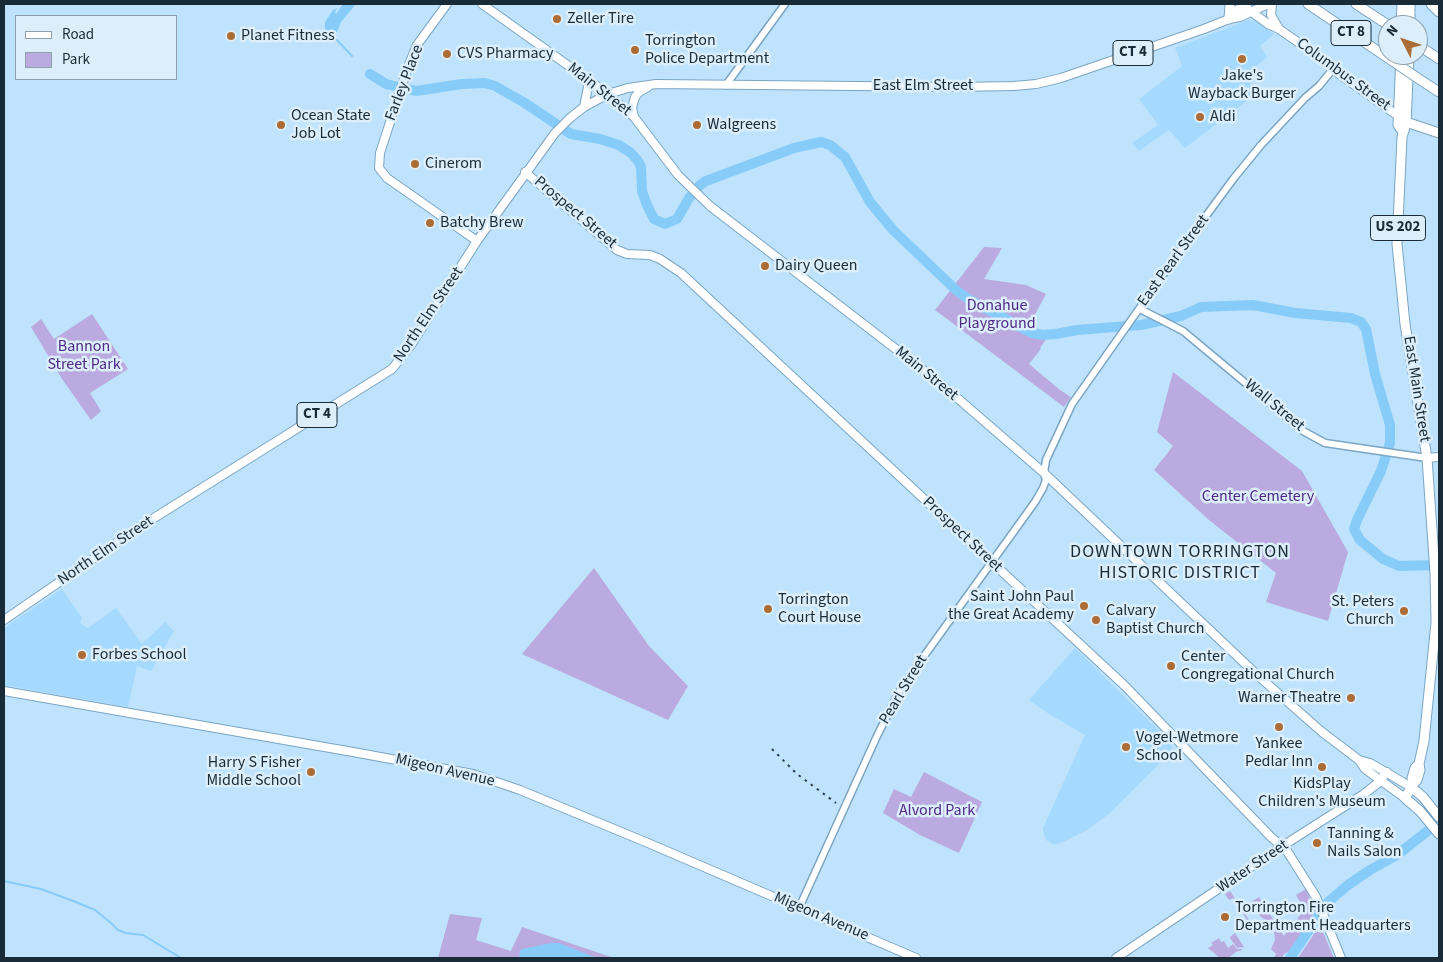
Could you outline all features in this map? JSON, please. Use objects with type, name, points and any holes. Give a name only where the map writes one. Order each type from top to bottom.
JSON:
[{"type":"highway","points":[[1228,19],[1230,4]]},
{"type":"highway","name":"CT 8","points":[[1308,4],[1439,92]]},
{"type":"highway","name":"CT 8","points":[[1356,4],[1378,18]]},
{"type":"highway","points":[[1431,4],[1439,12]]},
{"type":"highway","points":[[1428,52],[1439,59]]},
{"type":"highway","name":"East Main Street","points":[[1400,65],[1398,125],[1403,132]]},
{"type":"highway","name":"East Main Street","points":[[1405,798],[1418,778],[1420,768],[1436,623],[1434,554],[1427,458],[1405,324],[1397,244],[1409,65]]},
{"type":"highway","points":[[1406,122],[1439,133]]},
{"type":"highway","name":"Main Street","points":[[1413,787],[1438,815]]},
{"type":"highway","name":"Main Street","points":[[1405,798],[1419,810],[1438,832]]},
{"type":"main road","name":"Farley Place","points":[[447,4],[417,45],[403,81],[380,153],[379,168],[384,176],[477,241]]},
{"type":"main road","name":"Main Street","points":[[482,4],[608,94],[634,117],[678,174],[710,206],[940,383],[1044,473],[1255,673],[1322,732],[1360,760],[1388,772],[1413,787]]},
{"type":"main road","name":"East Elm Street","points":[[1228,19],[1235,10],[1244,4]]},
{"type":"main road","name":"Columbus Street","points":[[1244,4],[1268,24],[1279,29],[1406,122]]},
{"type":"main road","name":"East Elm Street","points":[[608,94],[628,88],[656,84],[966,87],[1036,84],[1061,78],[1228,19],[1240,17],[1268,4]]},
{"type":"main road","name":"Columbus Street","points":[[1272,4],[1271,15],[1279,29]]},
{"type":"main road","points":[[584,107],[588,87],[587,80]]},
{"type":"main road","points":[[634,117],[632,108],[638,92],[656,84]]},
{"type":"main road","name":"North Elm Street","points":[[4,620],[138,528],[392,369],[411,345],[477,241],[555,133],[584,107],[608,94]]},
{"type":"main road","name":"Prospect Street","points":[[525,172],[617,250],[627,254],[650,254],[681,273],[1125,686],[1282,847],[1300,870],[1316,897],[1341,958]]},
{"type":"main road","points":[[1427,458],[1439,457]]},
{"type":"main road","name":"Migeon Avenue","points":[[4,691],[363,753],[473,774],[520,790],[916,958]]},
{"type":"main road","name":"Main Street","points":[[1360,760],[1365,769],[1405,798]]},
{"type":"main road","name":"Water Street","points":[[1116,958],[1358,798],[1381,781],[1388,772]]},
{"type":"street","points":[[726,85],[785,4]]},
{"type":"street","name":"East Pearl Street","points":[[1044,473],[1046,460],[1072,404],[1135,315],[1234,178],[1261,145],[1305,98],[1319,86],[1333,69]]},
{"type":"street","name":"Wall Street","points":[[1140,309],[1183,331],[1303,431],[1325,443],[1427,458]]},
{"type":"street","name":"Pearl Street","points":[[799,908],[899,692],[1035,502],[1041,491],[1040,486],[1044,473]]},
{"type":"shaded area","points":[[343,4],[356,4],[341,22],[337,32],[328,38],[325,33],[325,22],[333,10],[337,8],[336,14]]},
{"type":"shaded area","points":[[1248,20],[1256,21],[1274,34],[1260,46],[1267,57],[1246,75],[1257,93],[1185,148],[1169,130],[1139,151],[1132,143],[1158,125],[1139,99],[1182,66],[1175,48]]},
{"type":"shaded area","name":"Forbes School","points":[[62,589],[82,618],[80,623],[88,628],[116,608],[142,644],[165,622],[174,631],[151,671],[137,666],[128,707],[4,685],[4,628]]},
{"type":"shaded area","name":"Vogel-Wetmore School","points":[[1075,648],[1171,742],[1172,748],[1165,758],[1109,814],[1087,830],[1054,845],[1046,840],[1043,828],[1085,735],[1029,700]]},
{"type":"shaded area","points":[[559,943],[597,958],[519,958],[522,949]]},
{"type":"green space","name":"Donahue Playground","points":[[984,247],[1002,248],[984,279],[1026,285],[1046,294],[1031,322],[1047,338],[1029,364],[1071,397],[1064,407],[935,310]]},
{"type":"green space","name":"Bannon Street Park","points":[[92,314],[128,369],[90,393],[101,411],[91,420],[62,379],[31,327],[41,319],[54,339]]},
{"type":"green space","name":"Center Cemetery","points":[[1173,372],[1302,471],[1348,552],[1328,621],[1266,602],[1276,573],[1209,520],[1154,470],[1173,446],[1157,432]]},
{"type":"green space","points":[[594,568],[649,646],[688,686],[668,720],[522,654]]},
{"type":"green space","name":"Alvord Park","points":[[924,772],[982,802],[959,853],[920,835],[883,813],[894,789],[911,797]]},
{"type":"green space","points":[[1306,889],[1315,911],[1293,949],[1284,954],[1282,958],[1274,958],[1276,954],[1271,949],[1275,940],[1274,927],[1246,905],[1259,897],[1284,936],[1304,910],[1296,895]]},
{"type":"green space","points":[[1230,891],[1251,923],[1247,927],[1244,923],[1247,920],[1233,898],[1229,900],[1225,894]]},
{"type":"green space","points":[[450,914],[482,918],[476,940],[511,951],[522,927],[614,958],[438,958]]},
{"type":"green space","points":[[1320,925],[1334,958],[1298,958]]},
{"type":"green space","points":[[1235,933],[1244,947],[1237,948],[1230,938]]},
{"type":"green space","points":[[1219,938],[1221,942],[1224,941],[1228,948],[1233,944],[1237,949],[1242,950],[1228,958],[1220,958],[1208,948],[1213,945],[1211,943]]},
{"type":"waterway","points":[[332,35],[352,56]]},
{"type":"waterway","points":[[370,74],[386,84],[416,91],[462,84],[485,83],[495,86],[525,103],[571,134],[600,139],[619,145],[631,153],[638,161],[641,167],[642,191],[647,205],[654,219],[665,224],[677,219],[689,198],[706,181],[794,148],[821,142],[830,145],[845,157],[870,202],[893,230],[957,291],[970,300],[1032,333],[1043,335],[1077,330],[1141,325],[1181,316],[1201,307],[1253,305],[1295,313],[1351,318],[1361,322],[1366,329],[1375,374],[1390,425],[1390,443],[1381,471],[1354,529],[1360,540],[1383,559],[1399,566],[1439,565]]},
{"type":"waterway","points":[[1290,958],[1328,902],[1370,870],[1397,855],[1439,822]]},
{"type":"waterway","points":[[4,881],[41,889],[95,910],[118,930],[143,935],[181,958]]},
{"type":"railway","points":[[772,749],[797,774],[836,803]]},
{"type":"place","name":"Zeller Tire","points":[[557,19]]},
{"type":"place","name":"Planet Fitness","points":[[231,36]]},
{"type":"place","name":"Torrington Police Department","points":[[635,50]]},
{"type":"place","name":"CVS Pharmacy","points":[[447,54]]},
{"type":"place","name":"Jake's Wayback Burger","points":[[1242,59]]},
{"type":"place","name":"Aldi","points":[[1200,117]]},
{"type":"place","name":"Ocean State Job Lot","points":[[281,125]]},
{"type":"place","name":"Walgreens","points":[[697,125]]},
{"type":"place","name":"Cinerom","points":[[415,164]]},
{"type":"place","name":"Batchy Brew","points":[[430,223]]},
{"type":"place","name":"Dairy Queen","points":[[765,266]]},
{"type":"place","name":"Saint John Paul the Great Academy","points":[[1084,606]]},
{"type":"place","name":"Torrington Court House","points":[[768,609]]},
{"type":"place","name":"St. Peters Church","points":[[1404,611]]},
{"type":"place","name":"Calvary Baptist Church","points":[[1096,620]]},
{"type":"place","name":"Forbes School","points":[[82,655]]},
{"type":"place","name":"Center Congregational Church","points":[[1171,666]]},
{"type":"place","name":"Warner Theatre","points":[[1351,698]]},
{"type":"place","name":"Yankee Pedlar Inn","points":[[1279,727]]},
{"type":"place","name":"Vogel-Wetmore School","points":[[1126,747]]},
{"type":"place","name":"KidsPlay Children's Museum","points":[[1322,767]]},
{"type":"place","name":"Harry S Fisher Middle School","points":[[311,772]]},
{"type":"place","name":"Tanning & Nails Salon","points":[[1317,843]]},
{"type":"place","name":"Torrington Fire Department Headquarters","points":[[1225,917]]},
{"type":"district","name":"DOWNTOWN TORRINGTON HISTORIC DISTRICT","points":[[1180,563]]}]
